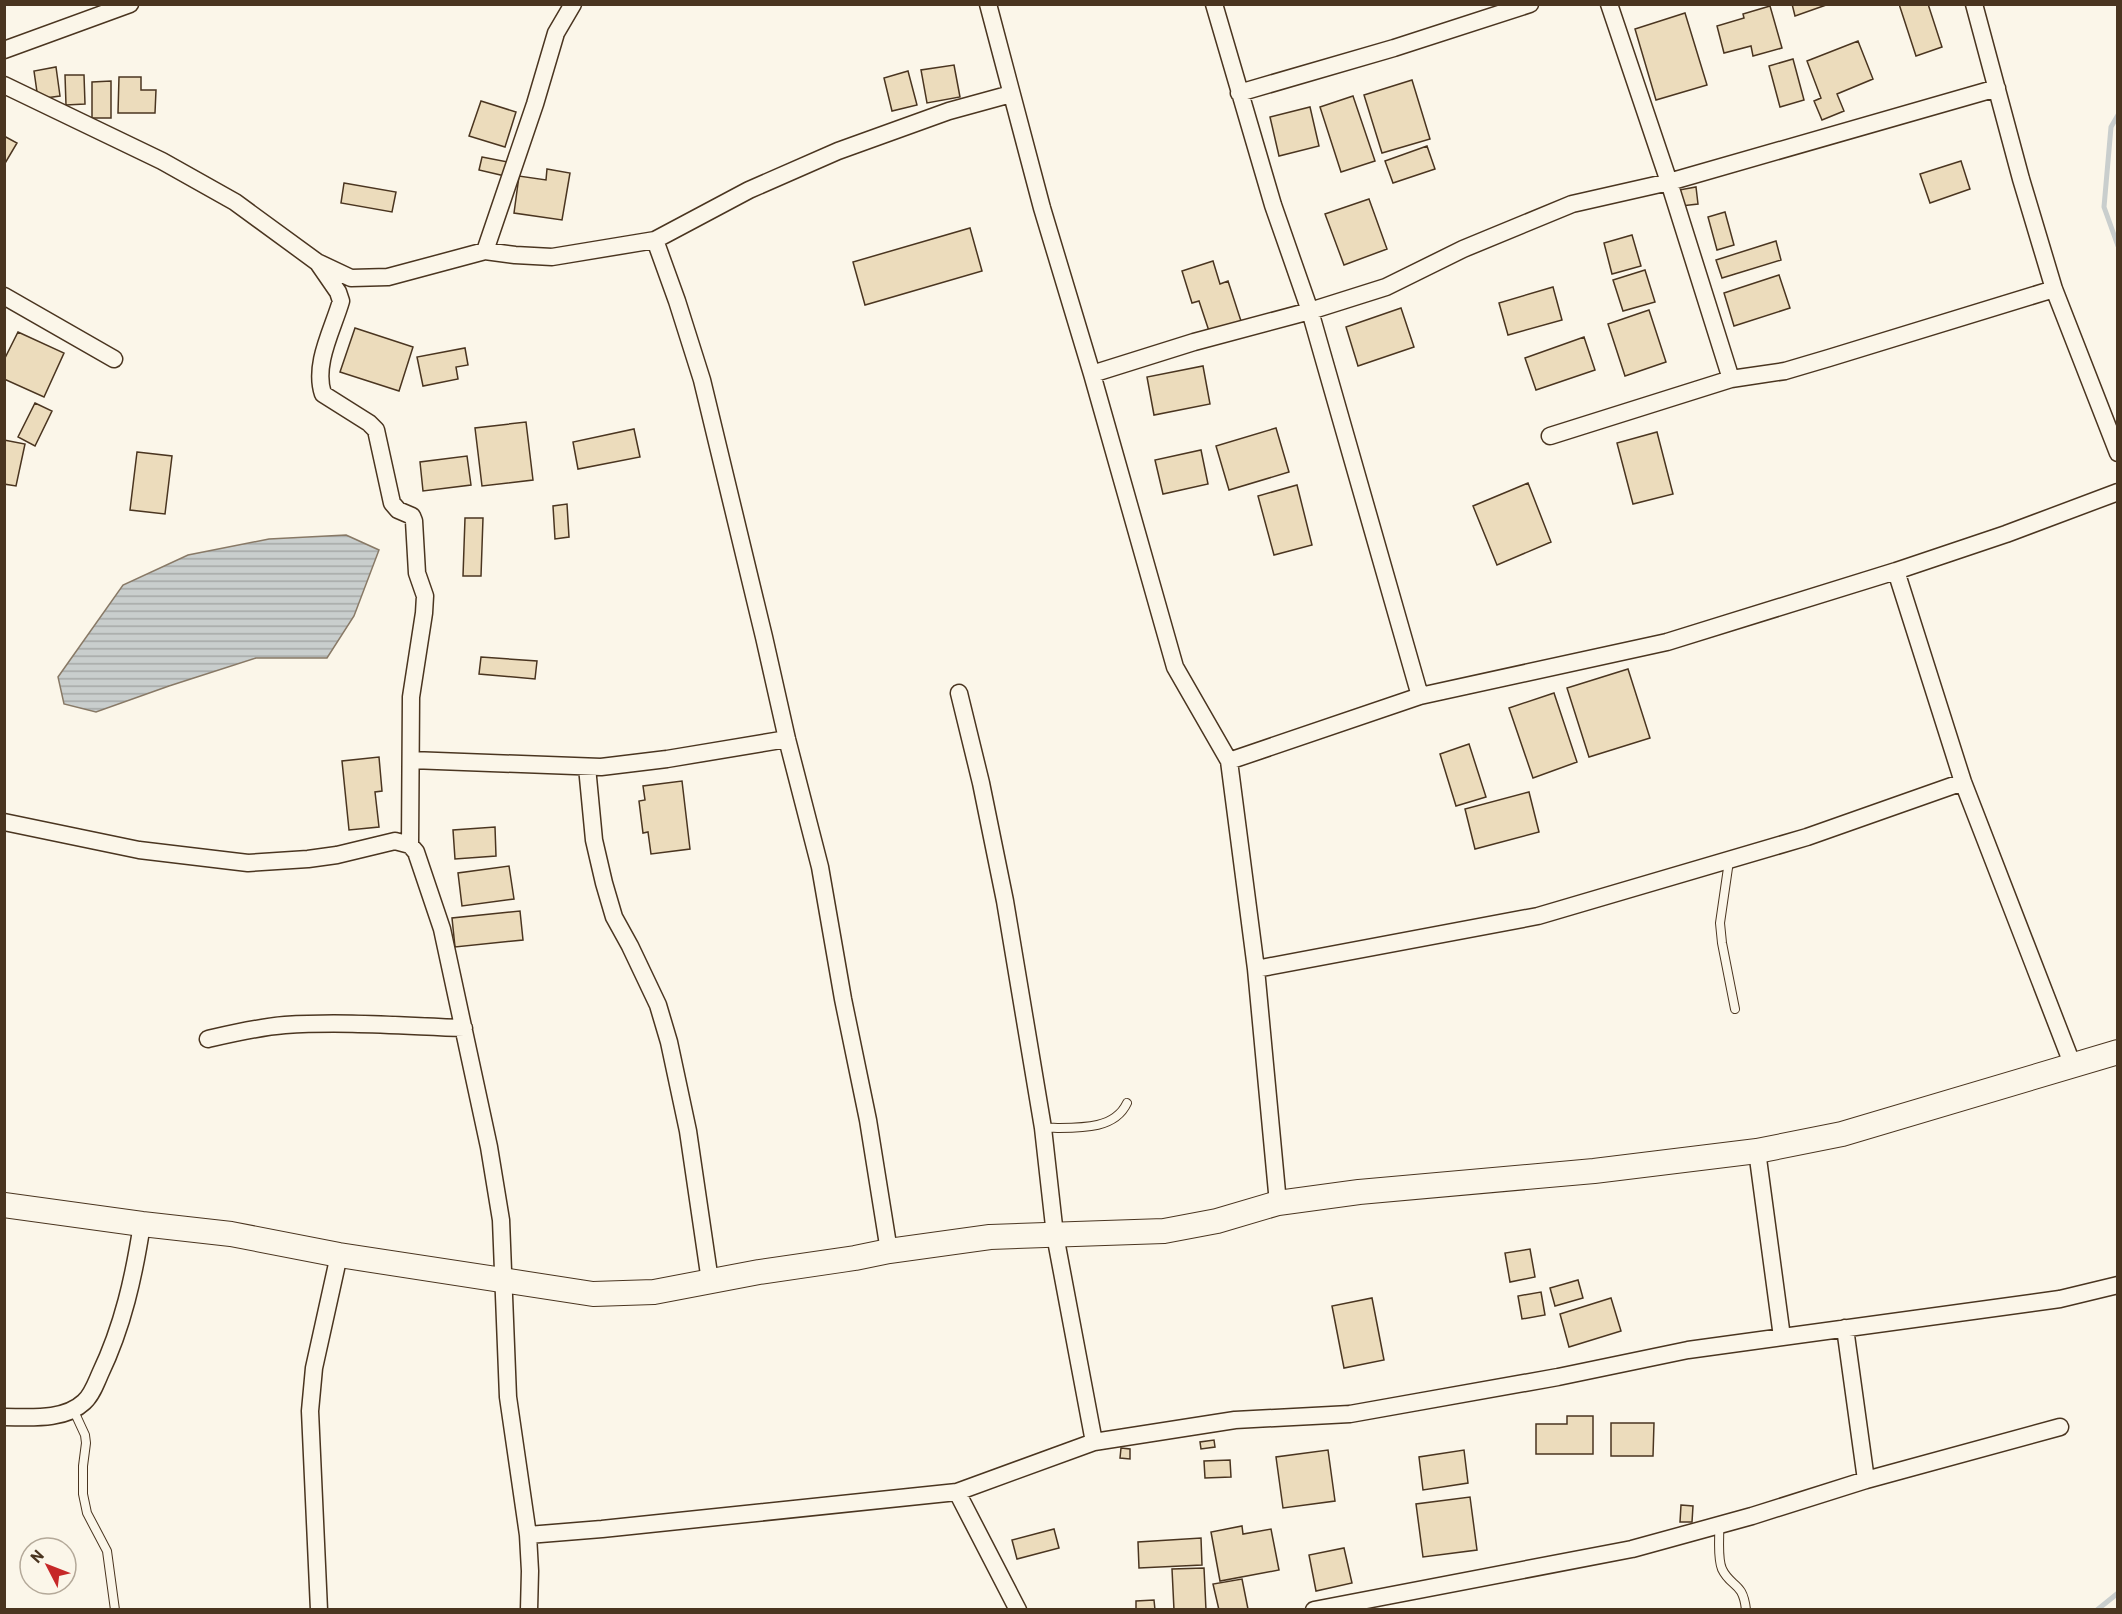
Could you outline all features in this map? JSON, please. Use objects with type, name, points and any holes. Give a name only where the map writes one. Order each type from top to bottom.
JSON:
[{"type":"street","points":[[4,50],[130,4]]},
{"type":"street","points":[[485,251],[532,115],[556,33],[573,4]]},
{"type":"street","points":[[988,4],[1066,292],[1092,374],[1175,668],[1229,761],[1256,969],[1278,1203]]},
{"type":"street","points":[[1214,4],[1273,205],[1310,311],[1420,696]]},
{"type":"street","points":[[1239,93],[1394,48],[1530,4]]},
{"type":"street","points":[[1609,4],[1670,182],[1731,379]]},
{"type":"street","points":[[1974,4],[2021,180],[2054,289],[2118,453]]},
{"type":"street","points":[[4,85],[162,161],[235,202],[317,262],[351,278],[388,277],[485,251],[552,257],[655,240],[749,190],[838,151],[950,111],[1011,93]]},
{"type":"street","points":[[1092,374],[1386,287],[1462,249],[1572,204],[1670,182],[1997,88]]},
{"type":"street","points":[[655,240],[702,380],[787,739],[820,867],[843,999],[868,1120],[889,1251]]},
{"type":"street","points":[[317,262],[341,300],[322,360],[319,384],[323,394],[369,423],[376,430],[392,503],[398,510],[412,516],[414,521],[417,573],[425,596],[411,698],[410,845],[420,859],[442,929],[489,1147],[500,1210],[508,1397],[528,1535],[529,1610]]},
{"type":"street","points":[[1550,436],[1731,379],[1785,370],[1829,358],[2054,289]]},
{"type":"street","points":[[4,296],[114,359]]},
{"type":"street","points":[[1229,761],[1420,696],[1667,642],[1896,571],[2006,534],[2118,492]]},
{"type":"street","points":[[1896,571],[1963,782],[2073,1066]]},
{"type":"street","points":[[959,693],[981,783],[1005,901],[1043,1128],[1055,1235],[1094,1442]]},
{"type":"street","points":[[411,760],[601,767],[667,759],[787,739]]},
{"type":"street","points":[[587,766],[594,840],[614,917],[658,1005],[669,1042],[688,1131],[710,1281]]},
{"type":"street","points":[[1256,969],[1538,916],[1807,837],[1963,782]]},
{"type":"street","points":[[4,822],[139,850],[248,863],[337,855],[394,841],[410,845]]},
{"type":"street","points":[[208,1039],[254,1028],[286,1025],[337,1024],[464,1028]]},
{"type":"street","points":[[4,1204],[141,1224],[231,1234],[339,1255],[592,1294],[654,1292],[889,1251],[990,1238],[1164,1231],[1217,1221],[1278,1203],[1359,1192],[1594,1171],[1757,1150],[1842,1134],[2118,1052]]},
{"type":"street","points":[[1757,1150],[1782,1337]]},
{"type":"street","points":[[4,1417],[50,1416],[73,1409],[85,1402],[123,1320],[135,1268],[141,1224]]},
{"type":"street","points":[[319,1610],[310,1411],[314,1368],[339,1255]]},
{"type":"street","points":[[528,1535],[957,1492],[1094,1442],[1235,1420],[1350,1414],[1558,1377],[1688,1350],[2060,1299],[2118,1285]]},
{"type":"street","points":[[1845,1328],[1866,1480]]},
{"type":"street","points":[[1314,1610],[1632,1549],[1719,1526],[1866,1480],[2060,1427]]},
{"type":"street","points":[[957,1492],[1018,1610]]},
{"type":"lane","points":[[1729,861],[1720,923],[1735,1009]]},
{"type":"lane","points":[[1043,1128],[1100,1125],[1122,1112],[1126,1103]]},
{"type":"lane","points":[[73,1409],[85,1435],[86,1443],[83,1494],[87,1513],[107,1551],[115,1610]]},
{"type":"lane","points":[[1719,1526],[1720,1562],[1723,1572],[1745,1596],[1746,1610]]},
{"type":"shaded area","points":[[346,535],[379,550],[354,616],[327,658],[256,658],[96,712],[64,704],[58,677],[123,585],[188,555],[269,539]]},
{"type":"building","points":[[1792,4],[1829,4],[1795,16]]},
{"type":"building","points":[[1899,4],[1928,4],[1942,47],[1916,56]]},
{"type":"building","points":[[1770,6],[1782,48],[1753,56],[1751,46],[1724,53],[1717,26],[1744,18],[1743,14]]},
{"type":"building","points":[[1685,13],[1707,85],[1656,100],[1635,29]]},
{"type":"building","points":[[1858,41],[1873,79],[1837,94],[1844,111],[1822,120],[1814,101],[1821,98],[1807,61]]},
{"type":"building","points":[[1793,59],[1804,100],[1780,107],[1769,66]]},
{"type":"building","points":[[954,65],[960,97],[927,103],[921,70]]},
{"type":"building","points":[[56,67],[60,96],[38,99],[34,71]]},
{"type":"building","points":[[908,71],[917,105],[892,111],[884,78]]},
{"type":"building","points":[[65,75],[84,75],[85,104],[66,105]]},
{"type":"building","points":[[119,77],[141,77],[141,90],[156,90],[155,113],[118,113]]},
{"type":"building","points":[[1412,80],[1430,139],[1382,153],[1364,95]]},
{"type":"building","points":[[111,81],[111,118],[92,118],[92,82]]},
{"type":"building","points":[[1353,96],[1375,161],[1341,172],[1320,107]]},
{"type":"building","points":[[481,101],[516,112],[505,147],[469,136]]},
{"type":"building","points":[[1310,107],[1319,146],[1279,156],[1270,117]]},
{"type":"building","points":[[4,136],[17,143],[4,165]]},
{"type":"building","points":[[1427,146],[1435,169],[1393,183],[1385,161]]},
{"type":"building","points":[[482,157],[508,162],[505,176],[479,170]]},
{"type":"building","points":[[1961,161],[1970,189],[1930,203],[1920,174]]},
{"type":"building","points":[[547,169],[570,173],[562,220],[514,213],[519,176],[546,180]]},
{"type":"building","points":[[344,183],[396,192],[392,212],[341,203]]},
{"type":"building","points":[[1696,187],[1698,204],[1681,206],[1679,190]]},
{"type":"building","points":[[1369,199],[1387,249],[1344,265],[1325,214]]},
{"type":"building","points":[[1725,212],[1734,245],[1717,250],[1708,217]]},
{"type":"building","points":[[970,228],[982,271],[865,305],[853,262]]},
{"type":"building","points":[[1632,235],[1641,266],[1612,274],[1604,243]]},
{"type":"building","points":[[1776,241],[1781,260],[1722,278],[1716,260]]},
{"type":"building","points":[[1213,261],[1220,284],[1228,281],[1241,321],[1209,331],[1199,301],[1192,303],[1182,271]]},
{"type":"building","points":[[1645,270],[1655,302],[1623,311],[1613,280]]},
{"type":"building","points":[[1779,275],[1790,308],[1734,326],[1724,293]]},
{"type":"building","points":[[1553,287],[1562,320],[1508,335],[1499,303]]},
{"type":"building","points":[[1401,308],[1414,347],[1358,366],[1346,327]]},
{"type":"building","points":[[1649,310],[1666,362],[1625,376],[1608,324]]},
{"type":"building","points":[[355,328],[413,347],[399,391],[340,372]]},
{"type":"building","points":[[18,332],[64,353],[44,397],[4,379],[4,360]]},
{"type":"building","points":[[1584,337],[1595,370],[1536,390],[1525,358]]},
{"type":"building","points":[[465,348],[468,365],[456,367],[458,379],[423,386],[417,357]]},
{"type":"building","points":[[1203,366],[1210,404],[1154,415],[1147,377]]},
{"type":"building","points":[[35,403],[52,411],[35,446],[18,437]]},
{"type":"building","points":[[526,422],[533,480],[482,486],[475,428]]},
{"type":"building","points":[[1276,428],[1289,472],[1229,490],[1216,446]]},
{"type":"building","points":[[634,429],[640,457],[578,469],[573,442]]},
{"type":"building","points":[[1657,432],[1673,494],[1633,504],[1617,443]]},
{"type":"building","points":[[4,440],[25,444],[16,486],[4,484]]},
{"type":"building","points":[[1201,450],[1208,484],[1163,494],[1155,460]]},
{"type":"building","points":[[137,452],[172,456],[165,514],[130,510]]},
{"type":"building","points":[[467,456],[471,485],[423,491],[420,462]]},
{"type":"building","points":[[1528,483],[1551,542],[1497,565],[1473,506]]},
{"type":"building","points":[[1297,485],[1312,545],[1274,555],[1258,496]]},
{"type":"building","points":[[567,504],[569,537],[555,539],[553,506]]},
{"type":"building","points":[[465,518],[483,518],[481,576],[463,576]]},
{"type":"building","points":[[481,657],[537,661],[535,679],[479,674]]},
{"type":"building","points":[[1628,669],[1650,738],[1589,757],[1567,688]]},
{"type":"building","points":[[1554,693],[1577,762],[1533,778],[1509,708]]},
{"type":"building","points":[[1469,744],[1486,797],[1456,806],[1440,754]]},
{"type":"building","points":[[379,757],[382,791],[375,792],[379,827],[349,830],[342,761]]},
{"type":"building","points":[[682,781],[690,849],[651,854],[648,832],[643,833],[639,801],[645,800],[643,786]]},
{"type":"building","points":[[1529,792],[1539,832],[1475,849],[1465,809]]},
{"type":"building","points":[[495,827],[496,856],[455,859],[453,830]]},
{"type":"building","points":[[509,866],[514,899],[462,906],[458,873]]},
{"type":"building","points":[[520,911],[523,940],[455,947],[452,918]]},
{"type":"building","points":[[1530,1249],[1535,1277],[1510,1282],[1505,1253]]},
{"type":"building","points":[[1578,1280],[1583,1298],[1555,1306],[1550,1288]]},
{"type":"building","points":[[1541,1292],[1545,1315],[1522,1319],[1518,1296]]},
{"type":"building","points":[[1372,1298],[1384,1360],[1344,1368],[1332,1306]]},
{"type":"building","points":[[1611,1298],[1621,1331],[1569,1347],[1560,1314]]},
{"type":"building","points":[[1567,1416],[1593,1416],[1593,1454],[1536,1454],[1536,1424],[1567,1424]]},
{"type":"building","points":[[1611,1423],[1654,1423],[1653,1456],[1611,1456]]},
{"type":"building","points":[[1214,1440],[1215,1447],[1201,1449],[1200,1442]]},
{"type":"building","points":[[1121,1448],[1130,1449],[1130,1459],[1120,1458]]},
{"type":"building","points":[[1328,1450],[1335,1501],[1283,1508],[1276,1457]]},
{"type":"building","points":[[1464,1450],[1468,1483],[1423,1490],[1419,1457]]},
{"type":"building","points":[[1230,1460],[1231,1477],[1205,1478],[1204,1461]]},
{"type":"building","points":[[1470,1497],[1477,1550],[1423,1557],[1416,1504]]},
{"type":"building","points":[[1681,1505],[1693,1506],[1692,1522],[1680,1522]]},
{"type":"building","points":[[1242,1526],[1243,1534],[1271,1529],[1279,1570],[1220,1581],[1211,1532]]},
{"type":"building","points":[[1054,1529],[1059,1548],[1017,1559],[1012,1540]]},
{"type":"building","points":[[1201,1538],[1202,1565],[1139,1568],[1138,1542]]},
{"type":"building","points":[[1344,1548],[1352,1583],[1316,1591],[1309,1555]]},
{"type":"building","points":[[1204,1568],[1206,1610],[1174,1610],[1172,1569]]},
{"type":"building","points":[[1242,1579],[1248,1609],[1219,1610],[1213,1584]]},
{"type":"building","points":[[1154,1600],[1155,1610],[1136,1610],[1136,1601]]},
{"type":"waterway","points":[[2118,115],[2111,127],[2104,207],[2118,246]]},
{"type":"waterway","points":[[2097,1610],[2118,1593]]}]
